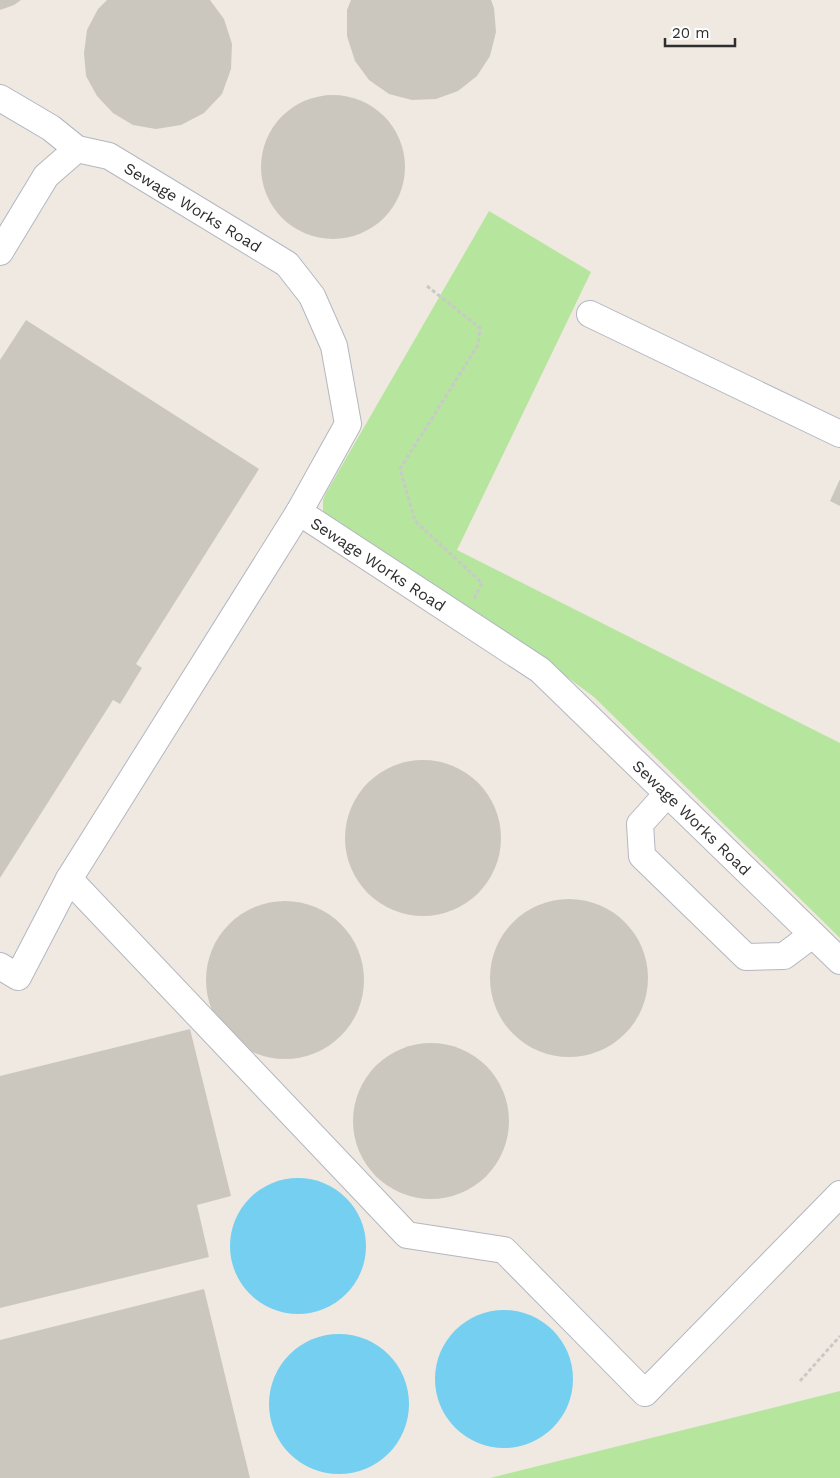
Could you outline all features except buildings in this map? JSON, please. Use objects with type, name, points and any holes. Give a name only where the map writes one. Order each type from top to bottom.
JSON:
[{"type":"lane","name":"Sewage Works Road","points":[[0,98],[50,128],[77,149],[109,156],[287,264],[312,296],[334,346],[348,424],[299,512],[540,670],[840,961]]},
{"type":"lane","points":[[0,252],[46,176],[77,149]]},
{"type":"lane","points":[[590,314],[840,434]]},
{"type":"lane","points":[[0,966],[18,977],[69,878],[299,512]]},
{"type":"lane","points":[[667,794],[640,824],[642,856],[746,957],[784,956],[812,934]]},
{"type":"lane","points":[[69,878],[407,1235],[504,1250],[645,1393],[840,1194]]},
{"type":"path","points":[[427,286],[480,328],[478,345],[400,469],[415,521],[482,583],[463,620]]},
{"type":"path","points":[[800,1382],[840,1336]]},
{"type":"green space","points":[[489,211],[591,272],[457,550],[840,743],[840,938],[594,697],[528,648],[323,514],[323,500],[326,493]]},
{"type":"green space","points":[[840,1391],[840,1478],[490,1478]]},
{"type":"water","points":[[298,1178],[324,1183],[336,1189],[346,1198],[355,1208],[361,1220],[366,1246],[361,1272],[355,1284],[346,1294],[336,1303],[324,1309],[298,1314],[272,1309],[260,1303],[250,1294],[241,1284],[235,1272],[230,1246],[235,1220],[241,1208],[250,1198],[260,1189],[272,1183]]},
{"type":"water","points":[[504,1310],[518,1311],[531,1315],[553,1330],[568,1352],[572,1365],[572,1393],[568,1406],[553,1428],[531,1443],[518,1447],[504,1448],[490,1447],[477,1443],[455,1428],[440,1406],[436,1393],[435,1379],[436,1365],[440,1352],[455,1330],[477,1315],[490,1311]]},
{"type":"water","points":[[339,1334],[353,1335],[366,1339],[388,1355],[404,1377],[408,1390],[408,1418],[404,1431],[388,1453],[366,1469],[353,1473],[339,1474],[325,1473],[312,1469],[290,1453],[274,1431],[270,1418],[269,1404],[270,1390],[274,1377],[290,1355],[312,1339],[325,1335]]}]
